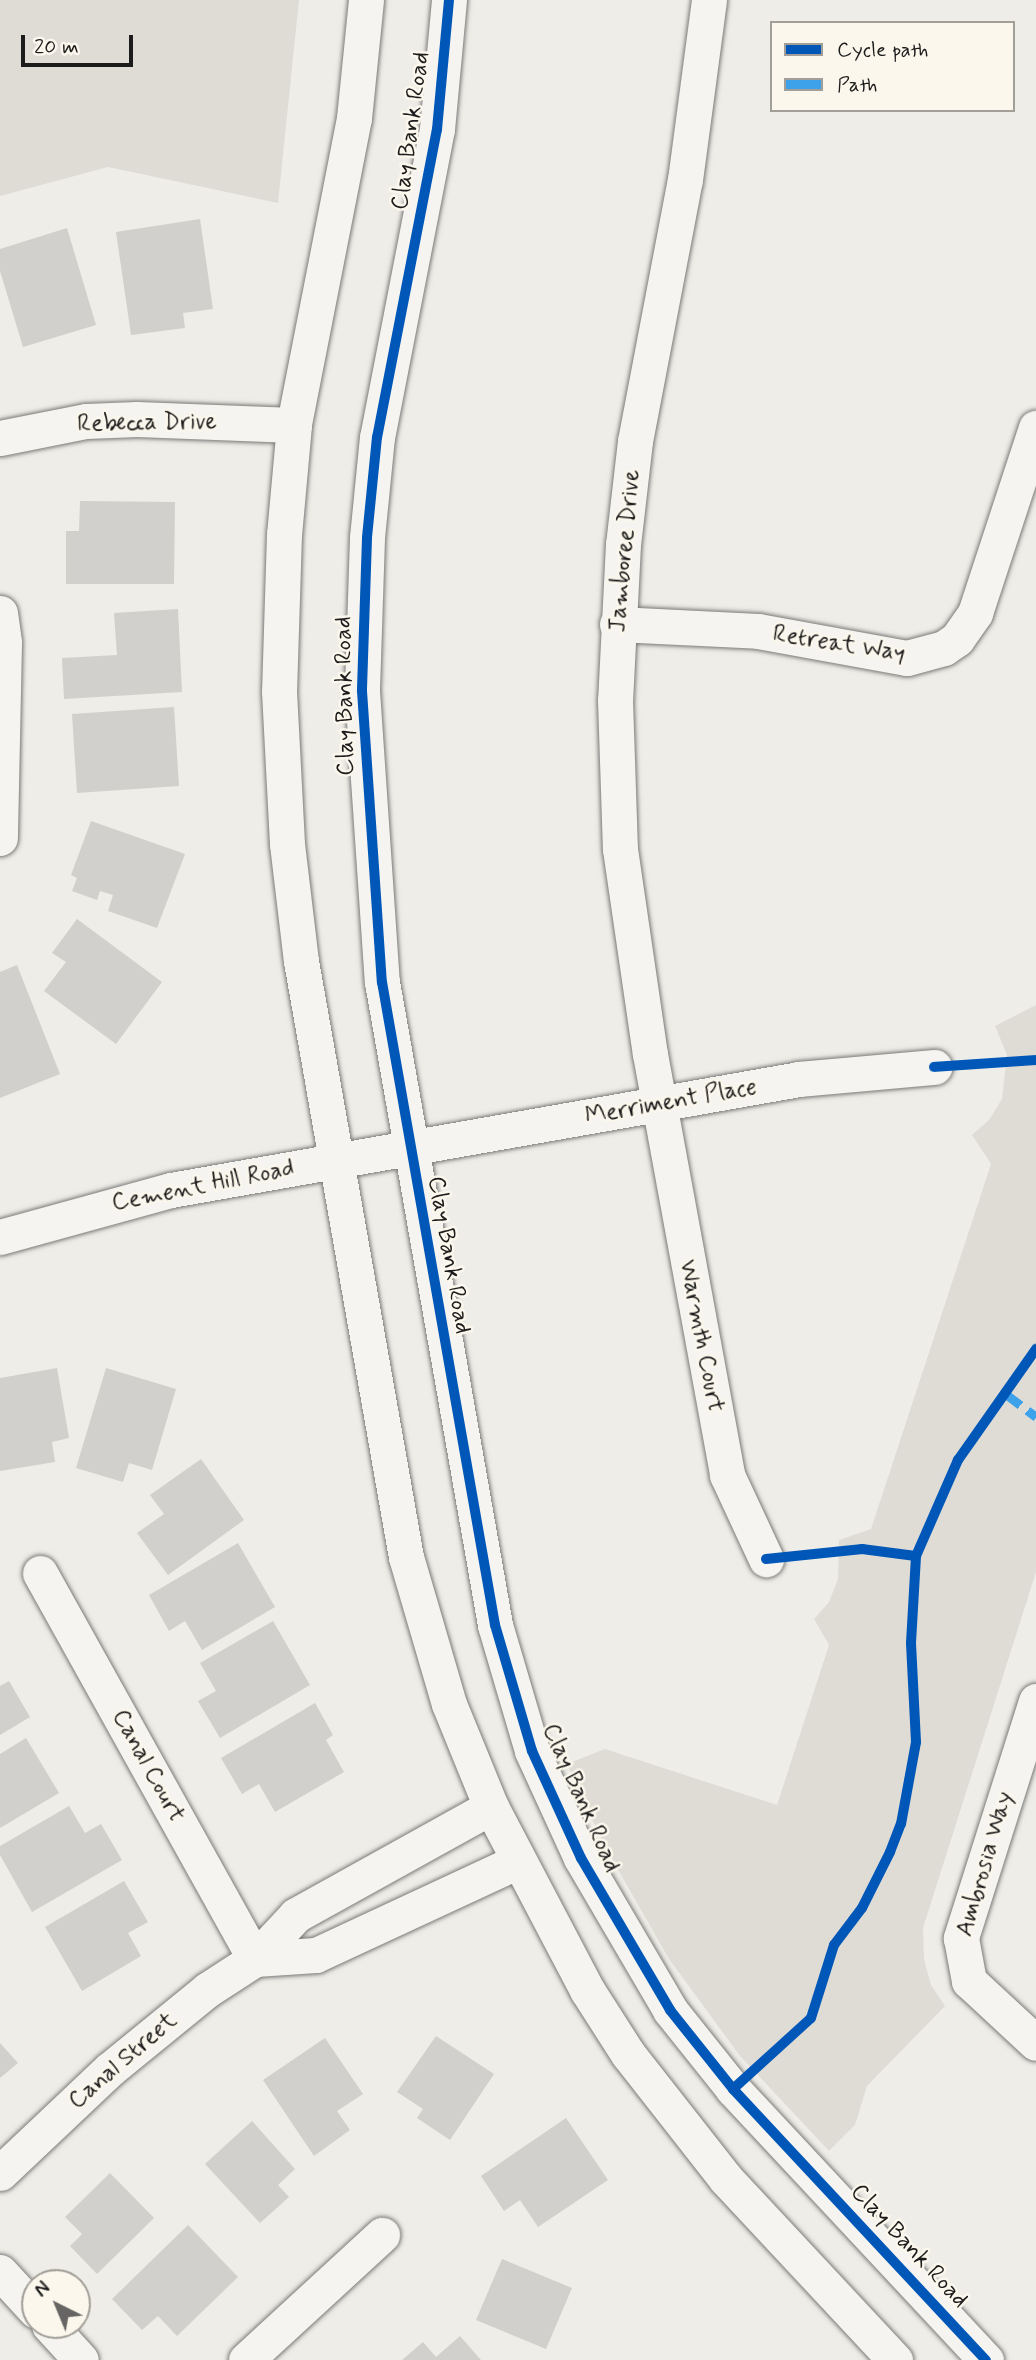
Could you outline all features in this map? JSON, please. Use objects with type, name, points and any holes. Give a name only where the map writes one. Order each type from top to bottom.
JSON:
[{"type":"street","points":[[366,0],[354,118],[294,425],[283,547],[279,691],[282,761],[301,961],[333,1160],[406,1557],[449,1704],[491,1807],[516,1862],[587,1990],[660,2097],[726,2179],[895,2360]]},
{"type":"street","name":"Clay Bank Road","points":[[449,0],[437,129],[377,438],[367,538],[362,691],[370,839],[382,982],[495,1625],[533,1751],[581,1858],[670,2010],[733,2089],[986,2360]]},
{"type":"street","name":"Jamboree Drive","points":[[659,1105],[620,849],[617,624],[635,442],[685,180],[709,0]]},
{"type":"street","name":"Rebecca Drive","points":[[0,438],[86,421],[124,419],[294,425]]},
{"type":"street","name":"Retreat Way","points":[[617,624],[758,631],[908,658],[944,648],[957,639],[975,613],[1036,428]]},
{"type":"street","points":[[0,613],[4,643],[0,838]]},
{"type":"street","name":"Merriment Place","points":[[409,1147],[799,1079],[934,1067]]},
{"type":"street","name":"Warmth Court","points":[[659,1105],[727,1475],[766,1559]]},
{"type":"street","name":"Cement Hill Road","points":[[0,1237],[171,1190],[409,1147]]},
{"type":"street","name":"Canal Court","points":[[40,1573],[255,1959]]},
{"type":"street","name":"Ambrosia Way","points":[[1036,1701],[961,1938],[970,1981],[1036,2043]]},
{"type":"street","name":"Canal Street","points":[[0,2173],[108,2070],[207,1990],[255,1959],[296,1915],[491,1807]]},
{"type":"street","name":"Canal Street","points":[[255,1959],[316,1955],[516,1862]]},
{"type":"street","points":[[246,2360],[382,2235]]},
{"type":"street","points":[[0,2272],[21,2295]]},
{"type":"street","points":[[62,2339],[81,2360]]},
{"type":"shaded area","points":[[0,0],[299,0],[278,203],[108,167],[0,196]]},
{"type":"shaded area","points":[[1036,1005],[1036,1572],[923,1928],[924,1959],[931,1985],[945,2006],[867,2086],[855,2125],[829,2151],[740,2056],[669,1959],[604,1845],[567,1764],[605,1749],[777,1805],[829,1645],[814,1619],[829,1602],[838,1579],[839,1540],[871,1529],[991,1164],[972,1135],[989,1120],[1002,1099],[1007,1055],[995,1026]]},
{"type":"building","points":[[200,219],[213,309],[183,313],[185,328],[131,335],[116,232]]},
{"type":"building","points":[[67,228],[96,325],[23,347],[0,271],[0,249]]},
{"type":"building","points":[[80,501],[175,502],[174,584],[66,584],[66,531],[79,531]]},
{"type":"building","points":[[178,609],[182,692],[64,699],[62,658],[117,655],[114,613]]},
{"type":"building","points":[[174,707],[179,786],[77,793],[72,714]]},
{"type":"building","points":[[91,821],[185,854],[157,928],[108,911],[113,895],[100,891],[97,900],[72,891],[77,878],[71,875]]},
{"type":"building","points":[[77,919],[162,982],[116,1044],[44,991],[66,962],[52,953]]},
{"type":"building","points":[[17,965],[60,1074],[0,1098],[0,972]]},
{"type":"building","points":[[57,1368],[69,1438],[52,1442],[55,1462],[0,1471],[0,1378]]},
{"type":"building","points":[[106,1368],[176,1389],[152,1470],[129,1463],[123,1482],[76,1468]]},
{"type":"building","points":[[201,1459],[244,1520],[168,1575],[137,1533],[164,1514],[150,1495]]},
{"type":"building","points":[[238,1543],[275,1607],[202,1650],[185,1621],[169,1631],[149,1595]]},
{"type":"building","points":[[273,1621],[310,1685],[220,1738],[198,1701],[216,1691],[200,1663]]},
{"type":"building","points":[[9,1681],[30,1717],[0,1735],[0,1686]]},
{"type":"building","points":[[315,1703],[333,1735],[326,1740],[344,1772],[275,1812],[259,1784],[242,1794],[221,1758]]},
{"type":"building","points":[[26,1738],[59,1793],[0,1828],[0,1754]]},
{"type":"building","points":[[69,1806],[85,1833],[101,1824],[122,1860],[32,1912],[0,1855],[0,1846]]},
{"type":"building","points":[[124,1881],[148,1922],[128,1933],[141,1956],[82,1991],[45,1927]]},
{"type":"building","points":[[436,2036],[494,2074],[450,2140],[417,2118],[423,2109],[397,2092]]},
{"type":"building","points":[[325,2038],[363,2094],[337,2111],[350,2130],[314,2156],[263,2080]]},
{"type":"building","points":[[0,2043],[18,2063],[0,2078]]},
{"type":"building","points":[[566,2118],[608,2180],[538,2227],[520,2200],[504,2211],[481,2176]]},
{"type":"building","points":[[252,2121],[295,2169],[278,2185],[289,2197],[260,2223],[205,2164]]},
{"type":"building","points":[[110,2173],[154,2218],[97,2274],[70,2246],[82,2234],[65,2217]]},
{"type":"building","points":[[188,2225],[238,2277],[177,2336],[158,2316],[142,2330],[112,2299]]},
{"type":"building","points":[[502,2259],[572,2288],[546,2349],[476,2320]]},
{"type":"building","points":[[460,2336],[481,2360],[402,2360],[423,2342],[436,2357]]},
{"type":"marked path","points":[[1006,1394],[1036,1417]]},
{"type":"cycle path","points":[[449,0],[437,129],[377,437],[367,538],[362,691],[382,982],[495,1625],[532,1751],[581,1858],[670,2010],[733,2089],[986,2360]]},
{"type":"cycle path","points":[[934,1067],[1036,1060]]},
{"type":"cycle path","points":[[733,2089],[811,2018],[834,1945],[862,1908],[890,1852],[901,1824],[916,1742],[911,1643],[916,1556],[958,1460],[1036,1349]]},
{"type":"cycle path","points":[[766,1559],[862,1549],[916,1556]]}]
